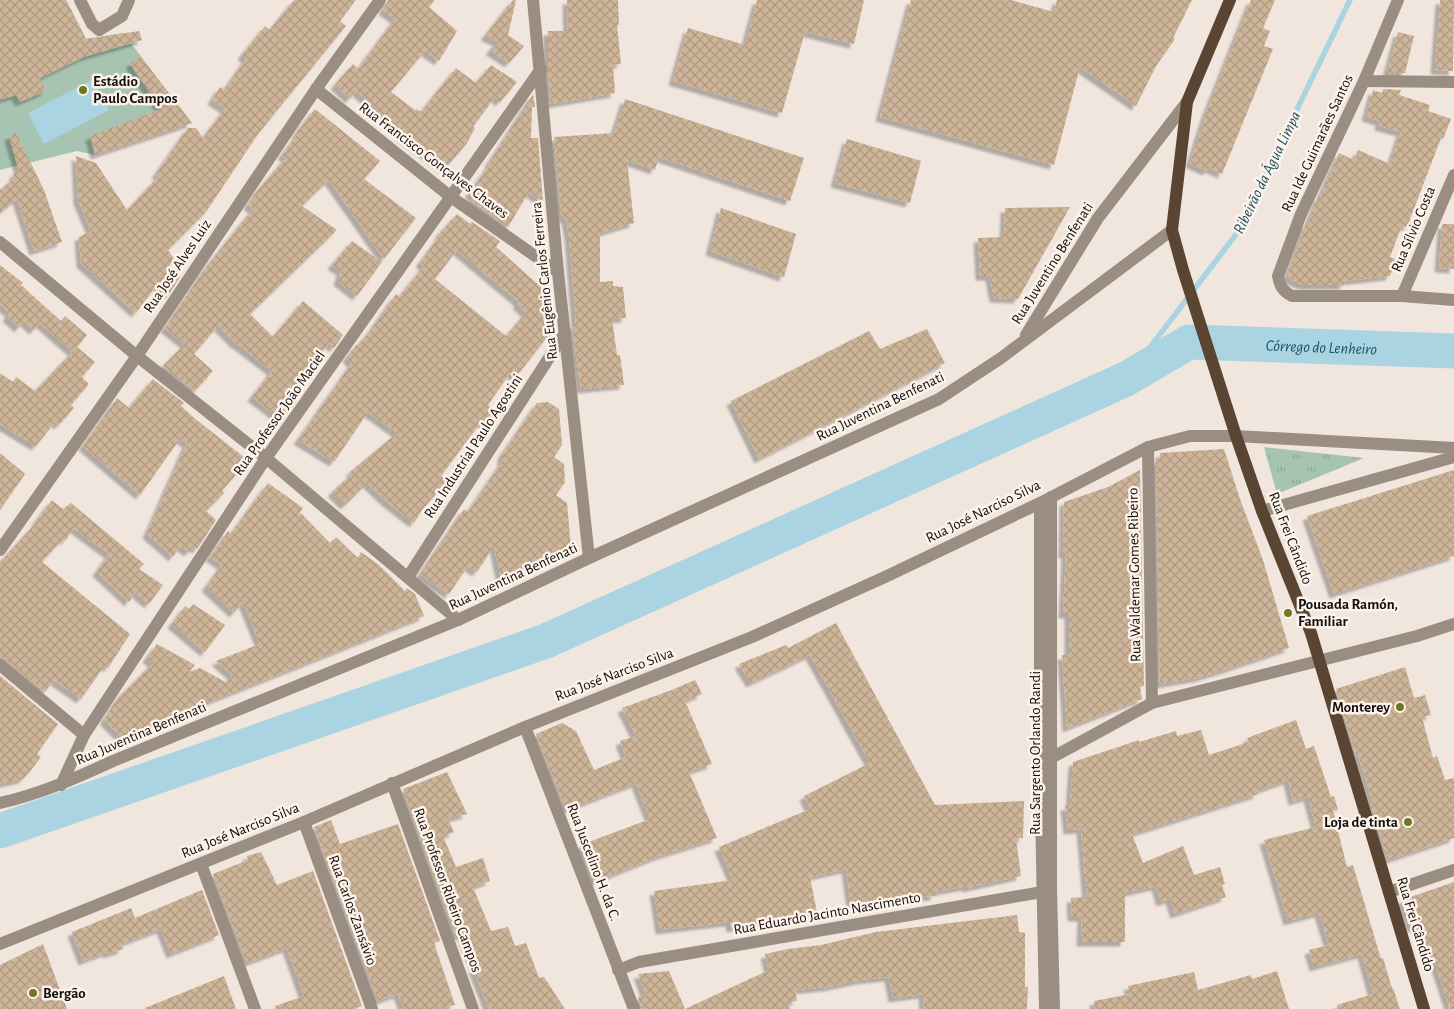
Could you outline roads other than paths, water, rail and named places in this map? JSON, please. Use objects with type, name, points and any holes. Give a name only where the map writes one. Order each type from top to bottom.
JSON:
[{"type":"main road","name":"Rua Frei Cândido","points":[[1230,0],[1187,102],[1172,230],[1182,270],[1236,436],[1262,511],[1311,633],[1424,1009]]},
{"type":"street","points":[[80,0],[92,24],[99,30],[122,16],[129,0]]},
{"type":"street","name":"Rua José Alves Luiz","points":[[0,550],[137,356],[316,89],[380,0]]},
{"type":"street","name":"Rua Eugênio Carlos Ferreira","points":[[533,0],[558,272],[589,558]]},
{"type":"street","name":"Rua Ide Guimarães Santos","points":[[1398,0],[1364,81],[1302,214],[1278,276],[1280,286],[1284,292],[1292,296],[1402,296]]},
{"type":"street","name":"Rua Professor João Maciel","points":[[61,785],[84,735],[266,458],[540,69]]},
{"type":"street","points":[[1364,81],[1454,82]]},
{"type":"street","name":"Rua Francisco Gonçalves Chaves","points":[[316,89],[451,197],[558,272]]},
{"type":"street","name":"Rua Juventino Benfenati","points":[[1022,342],[1098,218],[1187,102]]},
{"type":"street","name":"Rua Sílvio Costa","points":[[1402,296],[1454,175]]},
{"type":"street","name":"Rua Juventino Benfenati","points":[[1022,342],[1172,230]]},
{"type":"street","points":[[0,242],[137,356],[266,458],[458,620]]},
{"type":"street","points":[[1402,296],[1454,300]]},
{"type":"street","name":"Rua Industrial Paulo Agostini","points":[[408,577],[565,333]]},
{"type":"street","name":"Rua Juventina Benfenati","points":[[0,803],[61,785],[458,620],[589,558],[939,399],[1022,342]]},
{"type":"street","name":"Rua José Narciso Silva","points":[[0,944],[304,822],[392,782],[525,726],[752,637],[885,577],[1045,500],[1148,447],[1190,436],[1236,436],[1454,448]]},
{"type":"street","name":"Rua Waldemar Gomes Ribeiro","points":[[1148,447],[1152,703]]},
{"type":"street","points":[[1262,511],[1454,457]]},
{"type":"street","name":"Rua Sargento Orlando Randi","points":[[1044,1009],[1047,891],[1045,500]]},
{"type":"street","points":[[1046,759],[1152,703],[1417,636],[1454,624]]},
{"type":"street","points":[[0,665],[84,735]]},
{"type":"street","name":"Rua Juscelino H. da C.","points":[[525,726],[634,1009]]},
{"type":"street","name":"Rua Professor Ribeiro Campos","points":[[392,782],[473,1009]]},
{"type":"street","name":"Rua Carlos Zansávio","points":[[304,822],[372,1009]]},
{"type":"street","points":[[201,864],[255,1009]]},
{"type":"street","points":[[1389,892],[1454,870]]},
{"type":"street","name":"Rua Sargento Orlando Randi","points":[[1047,891],[1054,1009]]},
{"type":"street","name":"Rua Eduardo Jacinto Nascimento","points":[[618,970],[639,962],[1047,891]]},
{"type":"water","points":[[92,80],[109,110],[44,144],[28,113]]},
{"type":"waterway","name":"Ribeirão da Água Limpa","points":[[1126,379],[1237,233],[1350,0]]},
{"type":"waterway","name":"Córrego do Lenheiro","points":[[0,831],[546,641],[1126,379],[1189,342],[1454,351]]},
{"type":"place","name":"Estádio Paulo Campos","points":[[83,90]]},
{"type":"place","name":"Pousada Ramón, Familiar","points":[[1288,613]]},
{"type":"place","name":"Monterey","points":[[1400,707]]},
{"type":"place","name":"Loja de tinta","points":[[1408,822]]},
{"type":"place","name":"Bergão","points":[[33,993]]}]
